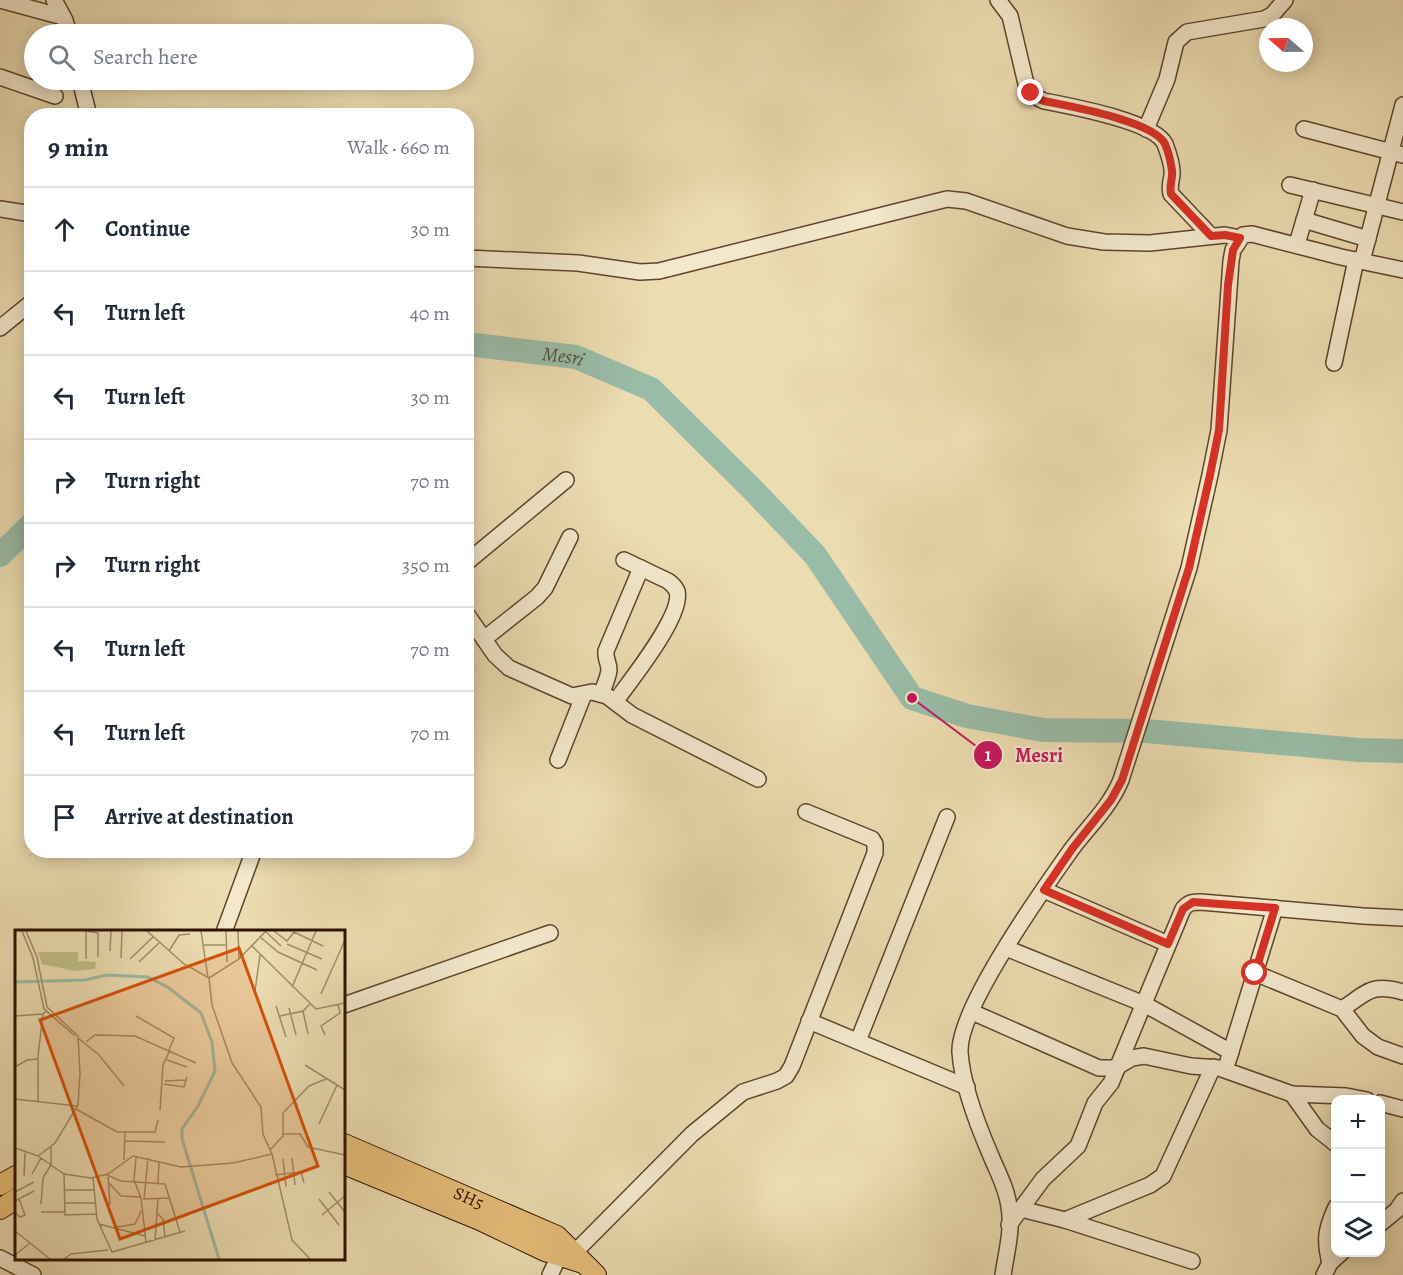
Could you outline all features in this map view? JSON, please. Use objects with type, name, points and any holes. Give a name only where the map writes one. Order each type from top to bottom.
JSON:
[{"type":"main road","name":"SH5","points":[[345,1144],[532,1223],[557,1236],[577,1258]]},
{"type":"main road","name":"SH5","points":[[345,1164],[480,1220],[545,1251],[577,1258]]},
{"type":"main road","points":[[0,1185],[15,1177]]},
{"type":"main road","points":[[0,1209],[15,1200]]},
{"type":"street","points":[[0,0],[63,17]]},
{"type":"street","points":[[54,0],[65,24]]},
{"type":"street","points":[[998,0],[1010,16],[1027,88],[1037,98],[1121,119],[1161,138],[1172,171],[1170,190],[1182,207],[1211,236]]},
{"type":"street","points":[[1146,129],[1167,79],[1174,47],[1180,36],[1187,32],[1264,19],[1272,15],[1285,0]]},
{"type":"street","points":[[0,77],[24,85]]},
{"type":"street","points":[[38,90],[55,96]]},
{"type":"street","points":[[82,90],[87,108]]},
{"type":"street","points":[[1334,363],[1359,260],[1396,153],[1403,105]]},
{"type":"street","points":[[1304,129],[1396,153]]},
{"type":"street","points":[[1290,184],[1403,212]]},
{"type":"street","points":[[1297,244],[1313,190]]},
{"type":"street","points":[[474,258],[578,262],[640,272],[659,271],[947,199],[957,199],[1067,236],[1104,242],[1150,243],[1225,235],[1240,238]]},
{"type":"street","points":[[0,209],[24,213]]},
{"type":"street","points":[[1304,220],[1368,239]]},
{"type":"street","points":[[1003,1275],[1010,1209],[1006,1192],[980,1129],[967,1087],[960,1049],[964,1028],[1006,948],[1072,849],[1111,800],[1122,780],[1189,568],[1219,430],[1228,285],[1233,250],[1243,235],[1252,234],[1403,270]]},
{"type":"street","points":[[0,328],[24,308]]},
{"type":"street","points":[[474,556],[566,480]]},
{"type":"street","points":[[484,639],[545,588],[570,537]]},
{"type":"street","points":[[615,702],[661,639],[676,602],[677,592],[673,585],[624,560]]},
{"type":"street","points":[[601,694],[609,668],[606,651],[641,568]]},
{"type":"street","points":[[474,625],[495,656],[509,668],[572,696],[592,692],[601,694],[632,715],[758,779]]},
{"type":"street","points":[[558,760],[584,694]]},
{"type":"street","points":[[550,1275],[577,1258],[692,1134],[743,1092],[777,1081],[786,1076],[792,1066],[875,853],[875,844],[872,839],[806,812]]},
{"type":"street","points":[[858,1041],[946,817]]},
{"type":"street","points":[[225,930],[251,858]]},
{"type":"street","points":[[1044,890],[1168,944]]},
{"type":"street","points":[[1009,1225],[1043,1179],[1078,1146],[1095,1103],[1111,1083],[1183,909],[1193,902],[1403,918]]},
{"type":"street","points":[[1065,1220],[1150,1185],[1163,1176],[1220,1068],[1231,1052],[1275,908]]},
{"type":"street","points":[[345,1005],[550,933]]},
{"type":"street","points":[[1006,948],[1144,1004],[1231,1052]]},
{"type":"street","points":[[1255,973],[1342,1009],[1363,1036],[1378,1047],[1403,1056]]},
{"type":"street","points":[[1342,1009],[1379,987],[1403,992]]},
{"type":"street","points":[[972,1012],[1099,1068],[1118,1066],[1139,1056],[1191,1066],[1220,1068],[1292,1094],[1331,1095]]},
{"type":"street","points":[[809,1021],[967,1087]]},
{"type":"street","points":[[1292,1094],[1317,1129],[1331,1141]]},
{"type":"street","points":[[1385,1104],[1403,1109]]},
{"type":"street","points":[[1385,1220],[1397,1210],[1403,1201]]},
{"type":"street","points":[[1021,1209],[1065,1220],[1192,1261]]},
{"type":"street","points":[[1331,1218],[1326,1240],[1332,1264]]},
{"type":"street","points":[[0,1258],[33,1275]]},
{"type":"waterway","name":"Mesri","points":[[474,345],[576,357],[651,389],[815,555],[912,698],[967,716],[1043,730],[1146,731],[1359,750],[1403,751]]},
{"type":"waterway","name":"Mesri","points":[[0,555],[24,532]]},
{"type":"place","name":"Mesri","points":[[912,698]]},
{"type":"route","points":[[1031,93],[1044,101],[1121,119],[1151,131],[1164,143],[1172,171],[1171,194],[1211,236],[1225,235],[1240,238],[1233,250],[1228,285],[1219,430],[1189,568],[1118,789],[1044,890],[1168,944],[1187,904],[1201,902],[1275,908],[1255,973]]}]
